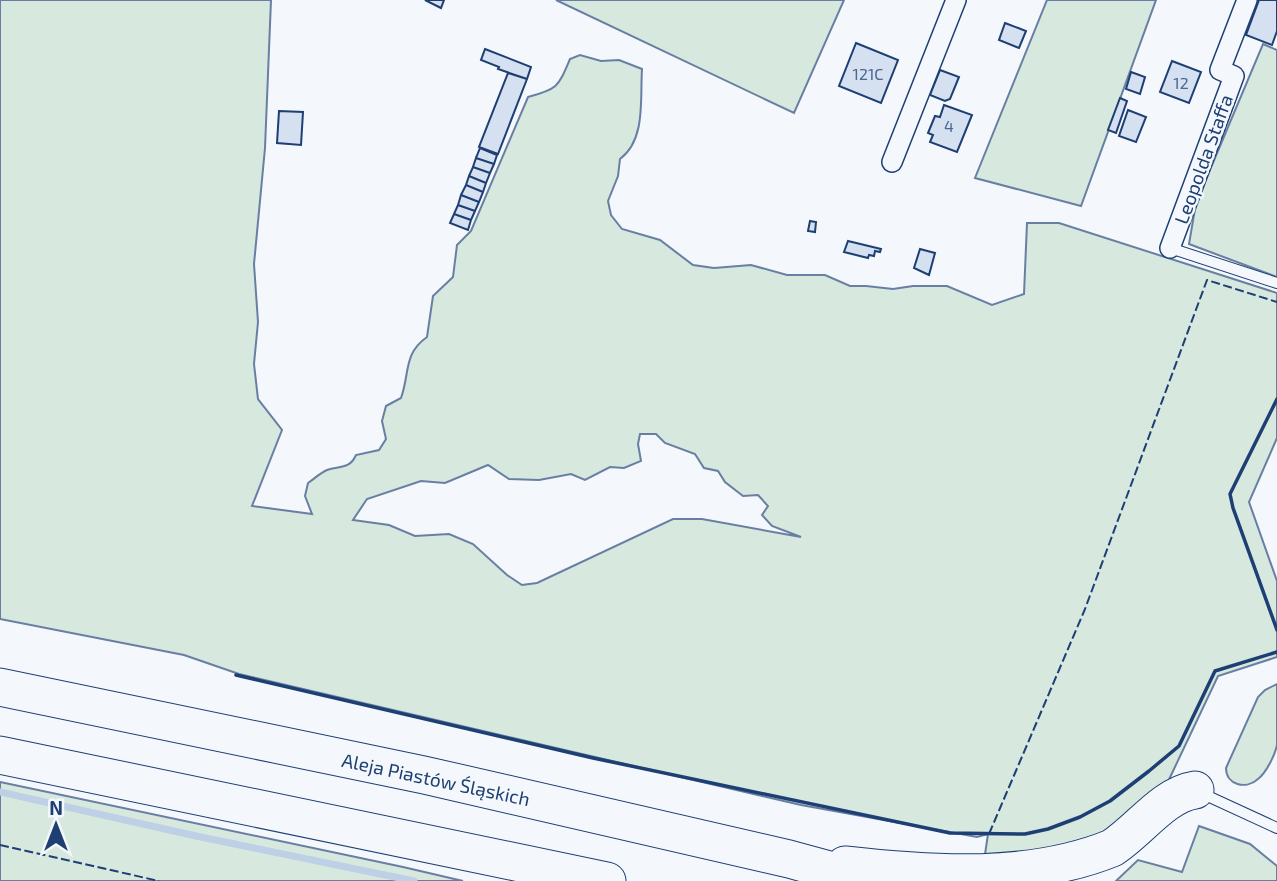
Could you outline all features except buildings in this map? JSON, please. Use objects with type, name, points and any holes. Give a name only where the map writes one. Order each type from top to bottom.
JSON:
[{"type":"highway","name":"Aleja Piastów Śląskich","points":[[0,687],[424,775],[789,859],[870,881]]},
{"type":"highway","points":[[0,755],[607,881]]},
{"type":"highway","points":[[789,859],[957,878],[1034,877],[1074,867],[1113,847],[1171,801],[1195,790]]},
{"type":"street","points":[[892,162],[956,0]]},
{"type":"street","name":"Leopolda Staffa","points":[[1170,248],[1234,76],[1220,70],[1247,0]]},
{"type":"lane","points":[[1170,248],[1277,283]]},
{"type":"lane","points":[[1195,790],[1277,828]]},
{"type":"shaded area","points":[[0,0],[271,0],[265,148],[254,264],[258,322],[254,364],[258,399],[282,430],[252,506],[312,514],[305,496],[308,483],[327,470],[348,465],[356,455],[379,450],[386,439],[382,421],[386,406],[401,398],[411,357],[419,343],[427,337],[433,296],[453,277],[457,245],[471,231],[528,97],[556,86],[570,59],[580,55],[601,61],[619,60],[642,69],[638,130],[628,151],[620,159],[618,176],[608,201],[611,215],[622,229],[660,240],[693,265],[714,268],[751,265],[787,275],[825,275],[850,286],[893,289],[947,286],[992,305],[1024,294],[1027,223],[1059,223],[1277,293],[1277,438],[1249,502],[1277,581],[1277,657],[1218,676],[1165,788],[1114,830],[983,868],[988,834],[977,837],[801,805],[239,674],[184,655],[0,619]],"holes":[[[640,434],[656,434],[665,443],[695,454],[704,468],[718,471],[725,482],[743,496],[758,495],[768,506],[762,515],[772,526],[801,537],[702,519],[673,519],[537,583],[522,585],[473,544],[449,534],[415,536],[389,525],[353,520],[367,499],[421,481],[445,483],[488,465],[509,479],[539,480],[571,474],[585,480],[610,467],[624,468],[641,461],[638,444]]]},
{"type":"shaded area","points":[[556,0],[844,0],[794,113]]},
{"type":"shaded area","points":[[1047,0],[1156,0],[1081,206],[975,178]]},
{"type":"shaded area","points":[[1263,44],[1277,50],[1277,277],[1189,244],[1196,203]]},
{"type":"shaded area","points":[[1277,684],[1277,745],[1274,754],[1258,779],[1243,785],[1233,782],[1226,768],[1258,697]]},
{"type":"shaded area","points":[[0,782],[403,867],[463,881],[0,881]]},
{"type":"shaded area","points":[[1199,826],[1250,844],[1277,866],[1277,881],[1116,881],[1138,860],[1182,872]]},
{"type":"waterway","points":[[0,792],[414,881]]},
{"type":"fence","points":[[989,834],[1085,609],[1207,280],[1277,302]]},
{"type":"fence","points":[[0,845],[159,881]]},
{"type":"wall","points":[[1277,399],[1230,494],[1277,630]]},
{"type":"wall","points":[[236,675],[593,758],[950,833],[1025,834],[1080,817],[1110,801],[1179,746],[1215,671],[1277,652]]}]
